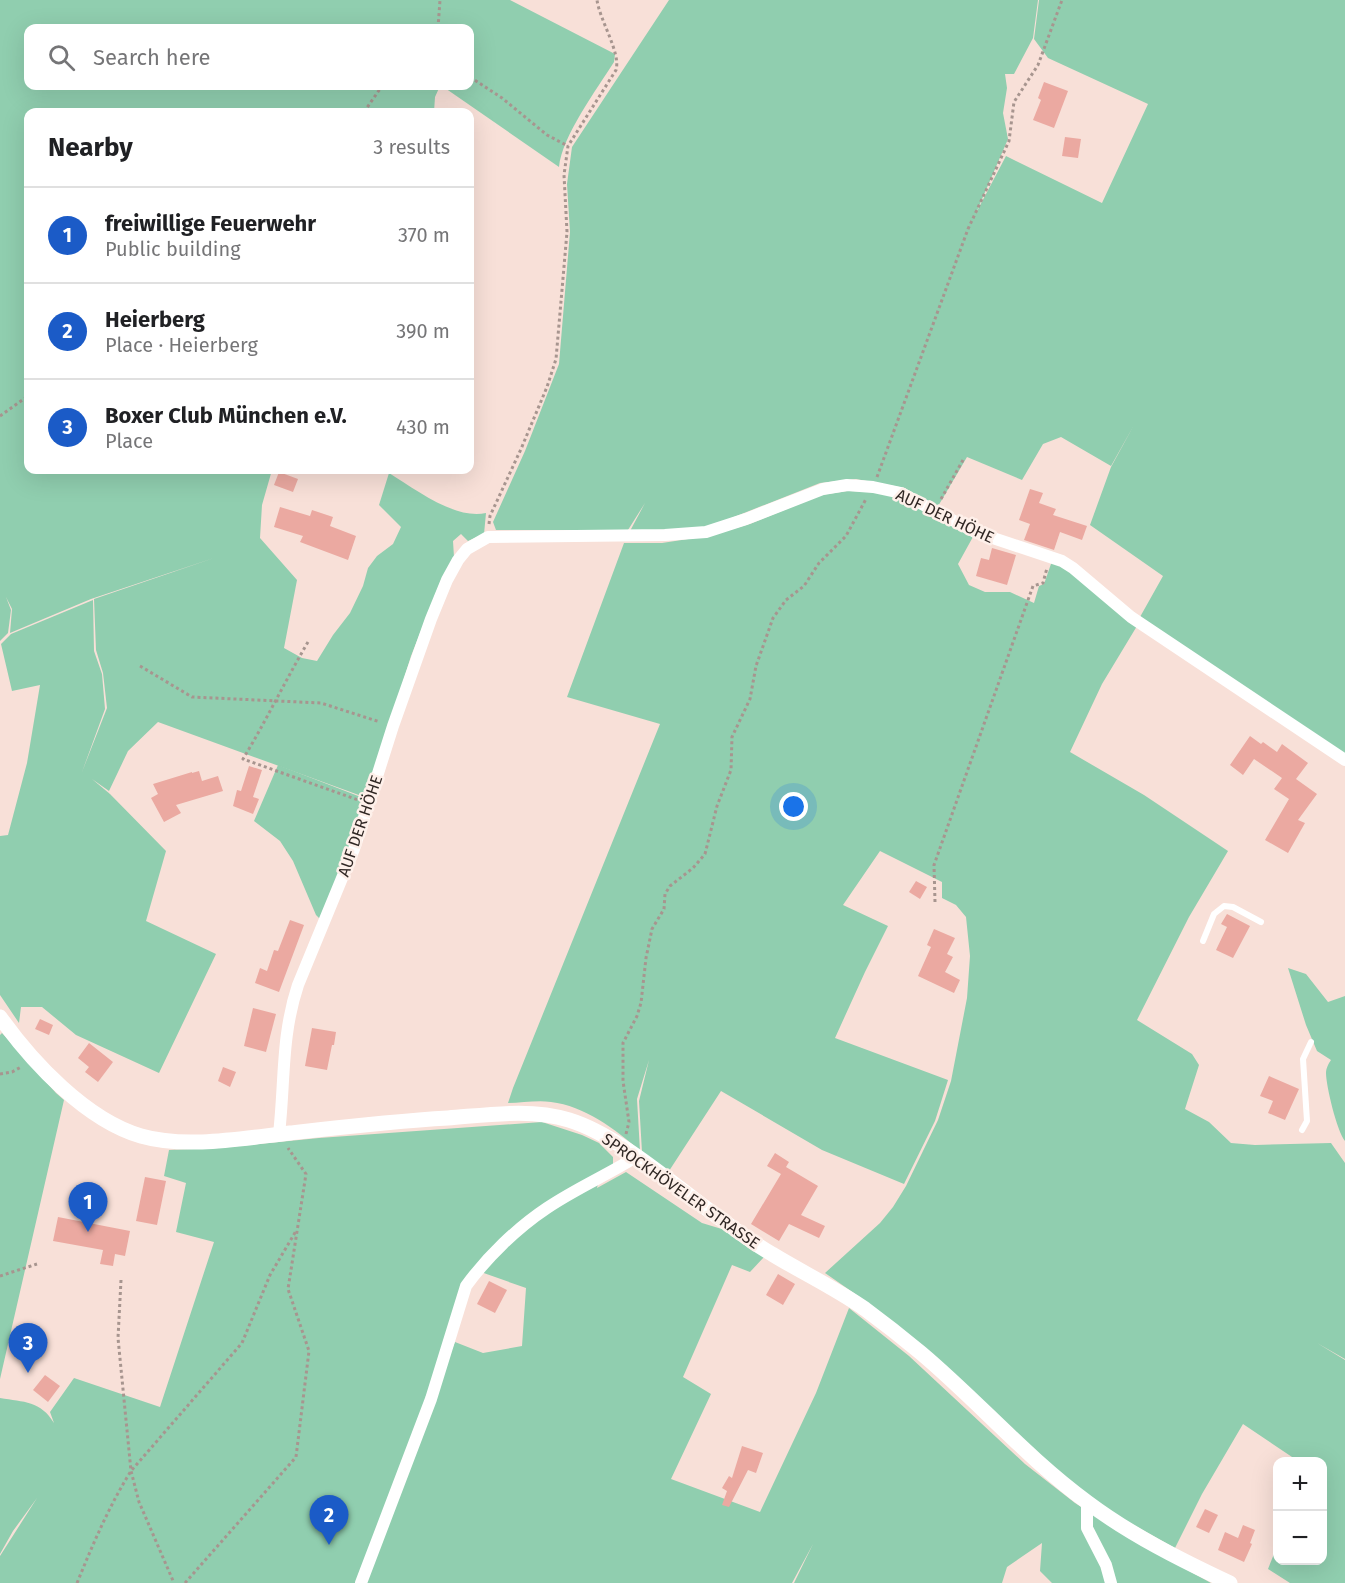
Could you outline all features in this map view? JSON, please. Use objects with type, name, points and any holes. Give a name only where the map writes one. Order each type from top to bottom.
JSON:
[{"type":"street","name":"AUF DER HÖHE","points":[[279,1134],[282,1071],[291,1007],[354,849],[393,726],[447,580],[467,549],[488,537],[665,536],[706,532],[824,489],[847,485],[873,487],[901,493],[975,532],[1051,558],[1073,568],[1131,617],[1345,759]]},
{"type":"street","name":"SPROCKHÖVELER STRASSE","points":[[0,1017],[34,1059],[62,1086],[111,1123],[139,1135],[170,1142],[279,1134],[381,1122],[498,1114],[543,1115],[567,1119],[591,1129],[630,1153],[769,1252],[864,1308],[921,1353],[1055,1476],[1087,1502],[1129,1531],[1230,1583]]},
{"type":"street","points":[[361,1583],[431,1399],[466,1286],[477,1271],[518,1231],[547,1208],[630,1153]]},
{"type":"street","points":[[1087,1502],[1087,1528],[1102,1557],[1111,1583]]},
{"type":"lane","points":[[1203,940],[1214,914],[1224,906],[1233,907],[1261,922]]},
{"type":"lane","points":[[1302,1130],[1307,1121],[1303,1059],[1311,1042]]},
{"type":"path","points":[[438,24],[440,0]]},
{"type":"path","points":[[488,537],[490,516],[521,449],[556,359],[567,232],[564,175],[568,146],[616,70],[618,62],[602,22],[597,0]]},
{"type":"path","points":[[630,1153],[623,1081],[623,1042],[639,1010],[652,929],[664,909],[665,894],[670,886],[693,868],[705,854],[717,806],[731,770],[732,737],[750,699],[756,666],[773,618],[786,600],[804,586],[819,563],[846,536],[873,487],[968,229],[1009,141],[1014,102],[1038,65],[1062,0]]},
{"type":"path","points":[[474,80],[502,98],[547,135],[568,146]]},
{"type":"path","points":[[367,108],[379,90]]},
{"type":"path","points":[[0,416],[24,399]]},
{"type":"path","points":[[934,510],[963,460]]},
{"type":"path","points":[[935,902],[934,865],[1033,586],[1043,583],[1051,558]]},
{"type":"path","points":[[308,642],[285,682],[277,702],[243,759],[369,804]]},
{"type":"path","points":[[140,666],[192,697],[321,704],[393,726]]},
{"type":"path","points":[[0,1074],[12,1072],[25,1064]]},
{"type":"path","points":[[185,1583],[296,1457],[309,1351],[288,1289],[306,1174],[279,1134]]},
{"type":"path","points":[[77,1583],[120,1488],[131,1471],[242,1343],[270,1275],[297,1230]]},
{"type":"path","points":[[0,1276],[37,1264]]},
{"type":"path","points":[[121,1280],[118,1338],[131,1471],[139,1502],[174,1583]]},
{"type":"green space","points":[[0,0],[510,0],[615,54],[614,62],[566,141],[559,167],[448,90],[474,90],[474,24],[24,24],[24,90],[438,90],[434,108],[24,108],[24,474],[271,474],[262,505],[260,538],[297,580],[284,648],[302,658],[317,661],[350,613],[363,586],[368,568],[377,556],[393,544],[401,527],[379,505],[389,474],[449,508],[474,514],[486,513],[484,534],[468,541],[461,534],[453,541],[454,557],[441,580],[411,656],[367,798],[158,722],[128,751],[109,791],[92,779],[110,794],[166,851],[146,921],[216,954],[159,1073],[76,1035],[42,1007],[21,1007],[19,1023],[0,995],[0,836],[8,835],[27,763],[40,685],[12,691],[1,644],[11,634],[93,600],[94,651],[102,674],[105,709],[82,772],[107,708],[103,673],[96,650],[94,599],[214,558],[91,599],[10,633],[12,609],[6,597],[11,610],[8,633],[0,641]]},
{"type":"green space","points":[[669,0],[1038,0],[1033,38],[1014,74],[1005,74],[1007,88],[1003,113],[1008,139],[976,213],[1006,156],[1102,203],[1148,104],[1048,58],[1034,39],[1039,0],[1345,0],[1345,756],[1140,617],[1163,576],[1090,525],[1111,467],[1134,425],[1111,466],[1061,437],[1043,444],[1022,480],[967,457],[937,508],[905,488],[856,479],[820,483],[706,528],[630,531],[645,503],[628,530],[496,530],[493,522],[525,451],[559,364],[570,232],[567,184],[572,147]]},
{"type":"green space","points":[[848,491],[873,492],[899,497],[974,535],[958,564],[969,585],[985,592],[1010,592],[1034,603],[1039,586],[1044,584],[1052,561],[1070,571],[1137,626],[1102,684],[1070,752],[1144,795],[1228,851],[1189,917],[1137,1020],[1192,1054],[1199,1065],[1185,1109],[1209,1122],[1231,1143],[1255,1145],[1331,1143],[1345,1163],[1345,1359],[1317,1343],[1345,1360],[1345,1583],[1290,1583],[1268,1569],[1273,1556],[1273,1565],[1327,1565],[1327,1457],[1292,1457],[1243,1424],[1202,1494],[1175,1548],[1105,1509],[1055,1469],[861,1298],[825,1273],[880,1223],[893,1207],[906,1186],[938,1120],[951,1081],[967,998],[970,956],[966,917],[956,905],[942,898],[942,882],[880,851],[843,905],[888,926],[835,1038],[948,1080],[935,1121],[904,1184],[822,1150],[721,1091],[669,1171],[642,1152],[639,1101],[649,1060],[637,1099],[640,1151],[610,1127],[575,1108],[546,1101],[508,1103],[660,724],[567,697],[624,543],[662,543],[708,536],[750,524],[821,495]]},
{"type":"green space","points":[[278,765],[366,799],[351,847],[320,919],[316,915],[293,861],[280,841],[254,821]]},
{"type":"green space","points":[[1288,968],[1306,974],[1328,1002],[1345,996],[1345,1141],[1335,1119],[1326,1079],[1326,1071],[1331,1060],[1317,1051],[1306,1025]]},
{"type":"green space","points":[[2,1033],[64,1100],[0,1379],[0,1035]]},
{"type":"green space","points":[[542,1122],[599,1143],[613,1157],[613,1165],[599,1179],[547,1207],[517,1229],[464,1282],[431,1400],[455,1342],[483,1353],[522,1346],[526,1288],[478,1271],[518,1232],[549,1209],[599,1180],[597,1188],[626,1172],[702,1223],[725,1230],[764,1257],[750,1272],[732,1265],[683,1377],[711,1394],[671,1479],[760,1512],[816,1393],[849,1308],[909,1356],[1025,1464],[1075,1503],[1133,1540],[1211,1583],[1052,1583],[1040,1571],[1042,1543],[1007,1567],[1002,1583],[794,1583],[813,1544],[792,1583],[0,1583],[0,1556],[37,1498],[13,1531],[0,1554],[0,1398],[38,1406],[54,1423],[50,1412],[74,1378],[160,1407],[214,1242],[176,1232],[186,1183],[164,1176],[169,1150]]},
{"type":"building","points":[[1044,82],[1068,91],[1054,128],[1033,120],[1041,100],[1038,98]]},
{"type":"building","points":[[1065,137],[1081,139],[1078,158],[1062,156]]},
{"type":"building","points":[[278,474],[298,479],[293,492],[274,485]]},
{"type":"building","points":[[1030,489],[1043,493],[1039,503],[1056,509],[1053,515],[1087,526],[1082,540],[1060,532],[1054,550],[1024,540],[1030,524],[1019,520]]},
{"type":"building","points":[[280,507],[310,516],[312,510],[333,517],[330,526],[356,536],[348,560],[300,542],[303,536],[274,527]]},
{"type":"building","points":[[992,548],[1016,555],[1007,585],[976,576],[981,558],[989,560]]},
{"type":"building","points":[[1250,736],[1277,752],[1282,744],[1308,763],[1296,779],[1317,794],[1298,820],[1305,823],[1288,853],[1265,840],[1289,799],[1274,789],[1282,778],[1254,759],[1243,775],[1230,765]]},
{"type":"building","points":[[249,766],[262,770],[253,797],[259,799],[253,814],[233,806],[237,790],[241,791]]},
{"type":"building","points":[[199,771],[202,781],[218,776],[223,791],[176,805],[181,813],[164,822],[151,798],[158,794],[153,784]]},
{"type":"building","points":[[916,881],[927,887],[920,899],[909,892]]},
{"type":"building","points":[[1227,914],[1250,926],[1233,958],[1216,950],[1227,927],[1221,924]]},
{"type":"building","points":[[290,920],[304,925],[279,992],[255,983],[260,968],[267,971],[274,950],[278,951]]},
{"type":"building","points":[[934,929],[955,938],[947,954],[953,957],[945,972],[960,980],[954,993],[918,976],[931,947],[927,945]]},
{"type":"building","points":[[253,1008],[276,1014],[266,1052],[244,1046]]},
{"type":"building","points":[[40,1019],[53,1025],[49,1035],[35,1029]]},
{"type":"building","points":[[312,1028],[336,1032],[327,1070],[305,1066]]},
{"type":"building","points":[[89,1043],[113,1062],[98,1082],[85,1072],[89,1067],[78,1058]]},
{"type":"building","points":[[223,1067],[236,1072],[230,1087],[218,1081]]},
{"type":"building","points":[[1269,1076],[1299,1089],[1285,1120],[1268,1113],[1273,1101],[1260,1096]]},
{"type":"building","points":[[775,1153],[789,1162],[786,1167],[818,1186],[801,1215],[825,1226],[819,1238],[789,1224],[779,1241],[751,1224],[781,1174],[767,1166]]},
{"type":"building","points":[[145,1177],[166,1181],[157,1225],[136,1221]]},
{"type":"building","points":[[58,1217],[130,1231],[125,1256],[115,1254],[113,1266],[100,1264],[103,1250],[53,1241]]},
{"type":"building","points":[[778,1274],[795,1284],[783,1305],[766,1295]]},
{"type":"building","points":[[489,1281],[507,1290],[495,1313],[477,1304]]},
{"type":"building","points":[[45,1375],[60,1386],[48,1402],[33,1390]]},
{"type":"building","points":[[742,1446],[763,1453],[756,1473],[748,1470],[729,1507],[722,1505],[727,1491],[722,1488],[729,1476],[732,1478]]},
{"type":"building","points":[[1205,1509],[1218,1515],[1209,1533],[1196,1527]]},
{"type":"building","points":[[1243,1525],[1255,1530],[1244,1562],[1218,1550],[1225,1532],[1238,1538]]},
{"type":"place","name":"freiwillige Feuerwehr","points":[[88,1232]]},
{"type":"place","name":"Boxer Club München e.V.","points":[[28,1373]]},
{"type":"place","name":"Heierberg","points":[[329,1545]]}]
